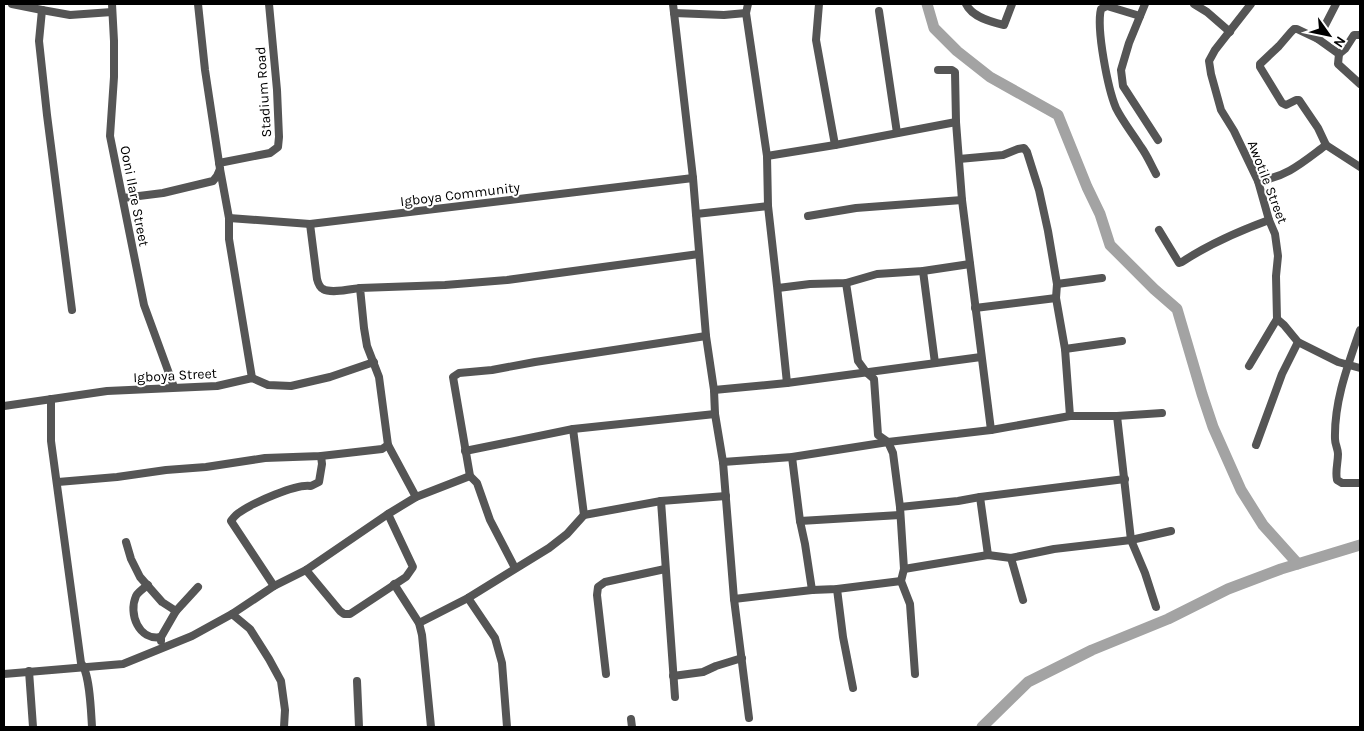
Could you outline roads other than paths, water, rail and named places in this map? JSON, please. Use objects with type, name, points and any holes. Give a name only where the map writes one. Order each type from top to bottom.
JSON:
[{"type":"street","points":[[12,4],[74,15],[112,8]]},
{"type":"street","points":[[198,4],[205,70],[230,218],[229,239],[252,378],[268,385],[291,386],[330,377],[374,362]]},
{"type":"street","name":"Stadium Road","points":[[220,166],[270,154],[278,147],[278,90],[269,4]]},
{"type":"street","points":[[673,4],[693,178],[706,336],[714,390],[715,414],[723,462],[734,599],[750,718]]},
{"type":"street","points":[[748,4],[746,13],[767,156],[768,206],[778,288],[786,383]]},
{"type":"street","points":[[819,4],[816,40],[835,145]]},
{"type":"street","points":[[966,4],[968,9],[978,16],[1004,26],[1012,4]]},
{"type":"street","points":[[1145,4],[1129,43],[1121,70],[1123,86],[1158,140]]},
{"type":"street","points":[[1194,4],[1207,12],[1230,32]]},
{"type":"street","name":"Awotile Street","points":[[1251,4],[1215,50],[1209,61],[1221,110],[1234,131],[1258,182],[1275,234],[1278,256],[1276,276],[1277,320]]},
{"type":"street","points":[[1318,40],[1336,4]]},
{"type":"street","points":[[1140,16],[1107,6],[1100,9],[1099,22],[1105,64],[1116,107],[1156,174]]},
{"type":"street","name":"Ooni Ilare Street","points":[[112,8],[114,77],[110,136],[144,306],[174,387]]},
{"type":"street","points":[[42,10],[39,41],[72,310]]},
{"type":"street","points":[[879,11],[898,133]]},
{"type":"street","points":[[674,14],[724,15],[746,13]]},
{"type":"street","points":[[1340,54],[1318,40],[1294,29],[1260,64],[1260,67],[1282,103],[1286,105],[1299,100],[1318,128],[1326,145],[1360,168]]},
{"type":"street","points":[[1360,35],[1354,35],[1340,54],[1338,64],[1360,84]]},
{"type":"street","points":[[938,70],[952,70],[955,72],[956,122],[962,200],[991,430]]},
{"type":"street","points":[[767,156],[956,122]]},
{"type":"street","points":[[1258,182],[1294,170],[1326,145]]},
{"type":"street","points":[[959,159],[1003,155],[1024,148],[1027,152],[1047,223],[1056,284],[1056,298],[1065,350],[1070,416]]},
{"type":"street","points":[[123,198],[162,193],[213,181],[217,176],[220,166]]},
{"type":"street","name":"Igboya Community","points":[[230,218],[310,224],[693,178]]},
{"type":"street","points":[[808,216],[856,208],[962,200]]},
{"type":"street","points":[[696,214],[768,206]]},
{"type":"street","points":[[1159,230],[1179,263],[1202,249],[1269,220]]},
{"type":"street","points":[[310,224],[319,286],[324,290],[335,291],[507,280],[700,254]]},
{"type":"street","points":[[778,288],[810,284],[846,283],[877,274],[970,264]]},
{"type":"street","points":[[923,270],[934,363]]},
{"type":"street","points":[[1056,284],[1102,278]]},
{"type":"street","points":[[846,283],[858,362],[874,379],[878,435],[888,442],[894,453],[904,569],[902,581],[910,604],[915,674]]},
{"type":"street","points":[[360,288],[367,346],[379,377],[388,445],[416,497]]},
{"type":"street","points":[[975,308],[1056,298]]},
{"type":"street","points":[[1249,366],[1277,320],[1284,325],[1298,342],[1338,362],[1360,368]]},
{"type":"street","points":[[1360,330],[1338,403],[1335,439],[1338,453],[1336,480],[1342,483],[1360,483]]},
{"type":"street","points":[[515,568],[490,520],[477,483],[470,476],[453,377],[459,373],[492,370],[706,336]]},
{"type":"street","points":[[1065,350],[1122,341]]},
{"type":"street","points":[[1256,444],[1282,374],[1298,342]]},
{"type":"street","points":[[714,390],[786,383],[981,357]]},
{"type":"street","name":"Igboya Street","points":[[4,406],[107,391],[217,386],[252,378]]},
{"type":"street","points":[[51,399],[51,441],[81,663],[85,667],[88,681],[92,727]]},
{"type":"street","points":[[723,462],[792,457],[888,442],[991,430],[1070,416],[1117,416],[1162,413]]},
{"type":"street","points":[[466,451],[573,429],[715,414]]},
{"type":"street","points":[[1117,416],[1131,540],[1145,572],[1156,608]]},
{"type":"street","points":[[573,429],[584,515]]},
{"type":"street","points":[[58,482],[206,467],[264,458],[321,456],[382,449],[388,445]]},
{"type":"street","points":[[274,586],[231,521],[241,511],[264,500],[294,487],[311,486],[318,482],[322,464],[321,456]]},
{"type":"street","points":[[792,457],[800,521],[812,590]]},
{"type":"street","points":[[4,674],[123,664],[192,636],[232,614],[274,586],[306,570],[416,497],[470,476]]},
{"type":"street","points":[[900,506],[958,501],[1125,479]]},
{"type":"street","points":[[419,623],[468,598],[549,548],[567,534],[584,515],[661,501],[726,496]]},
{"type":"street","points":[[980,497],[988,555]]},
{"type":"street","points":[[661,501],[674,697]]},
{"type":"street","points":[[306,570],[344,614],[350,614],[406,577],[413,567],[388,514]]},
{"type":"street","points":[[800,521],[900,516]]},
{"type":"street","points":[[904,569],[988,555],[1011,558],[1054,549],[1131,540],[1171,532]]},
{"type":"street","points":[[126,542],[131,559],[140,577],[162,602],[176,611]]},
{"type":"street","points":[[1011,558],[1023,600]]},
{"type":"street","points":[[606,674],[597,595],[598,587],[604,582],[665,569]]},
{"type":"street","points":[[734,599],[902,581]]},
{"type":"street","points":[[394,584],[419,623],[422,635],[430,727]]},
{"type":"street","points":[[148,585],[136,595],[134,620],[139,628],[148,636],[161,637]]},
{"type":"street","points":[[163,648],[161,637],[176,611],[198,587]]},
{"type":"street","points":[[837,589],[853,688]]},
{"type":"street","points":[[468,598],[495,638],[502,664],[507,727]]},
{"type":"street","points":[[232,614],[250,629],[281,681],[284,727]]},
{"type":"street","points":[[673,676],[703,672],[742,658]]},
{"type":"street","points":[[29,672],[33,727]]},
{"type":"street","points":[[357,681],[358,727]]},
{"type":"waterway","points":[[927,4],[934,28],[957,51],[990,77],[1058,115],[1100,214],[1110,245],[1177,309],[1213,427],[1241,490],[1263,525],[1298,564]]},
{"type":"waterway","points":[[982,727],[1028,682],[1092,650],[1168,619],[1228,589],[1281,569],[1360,545]]}]
